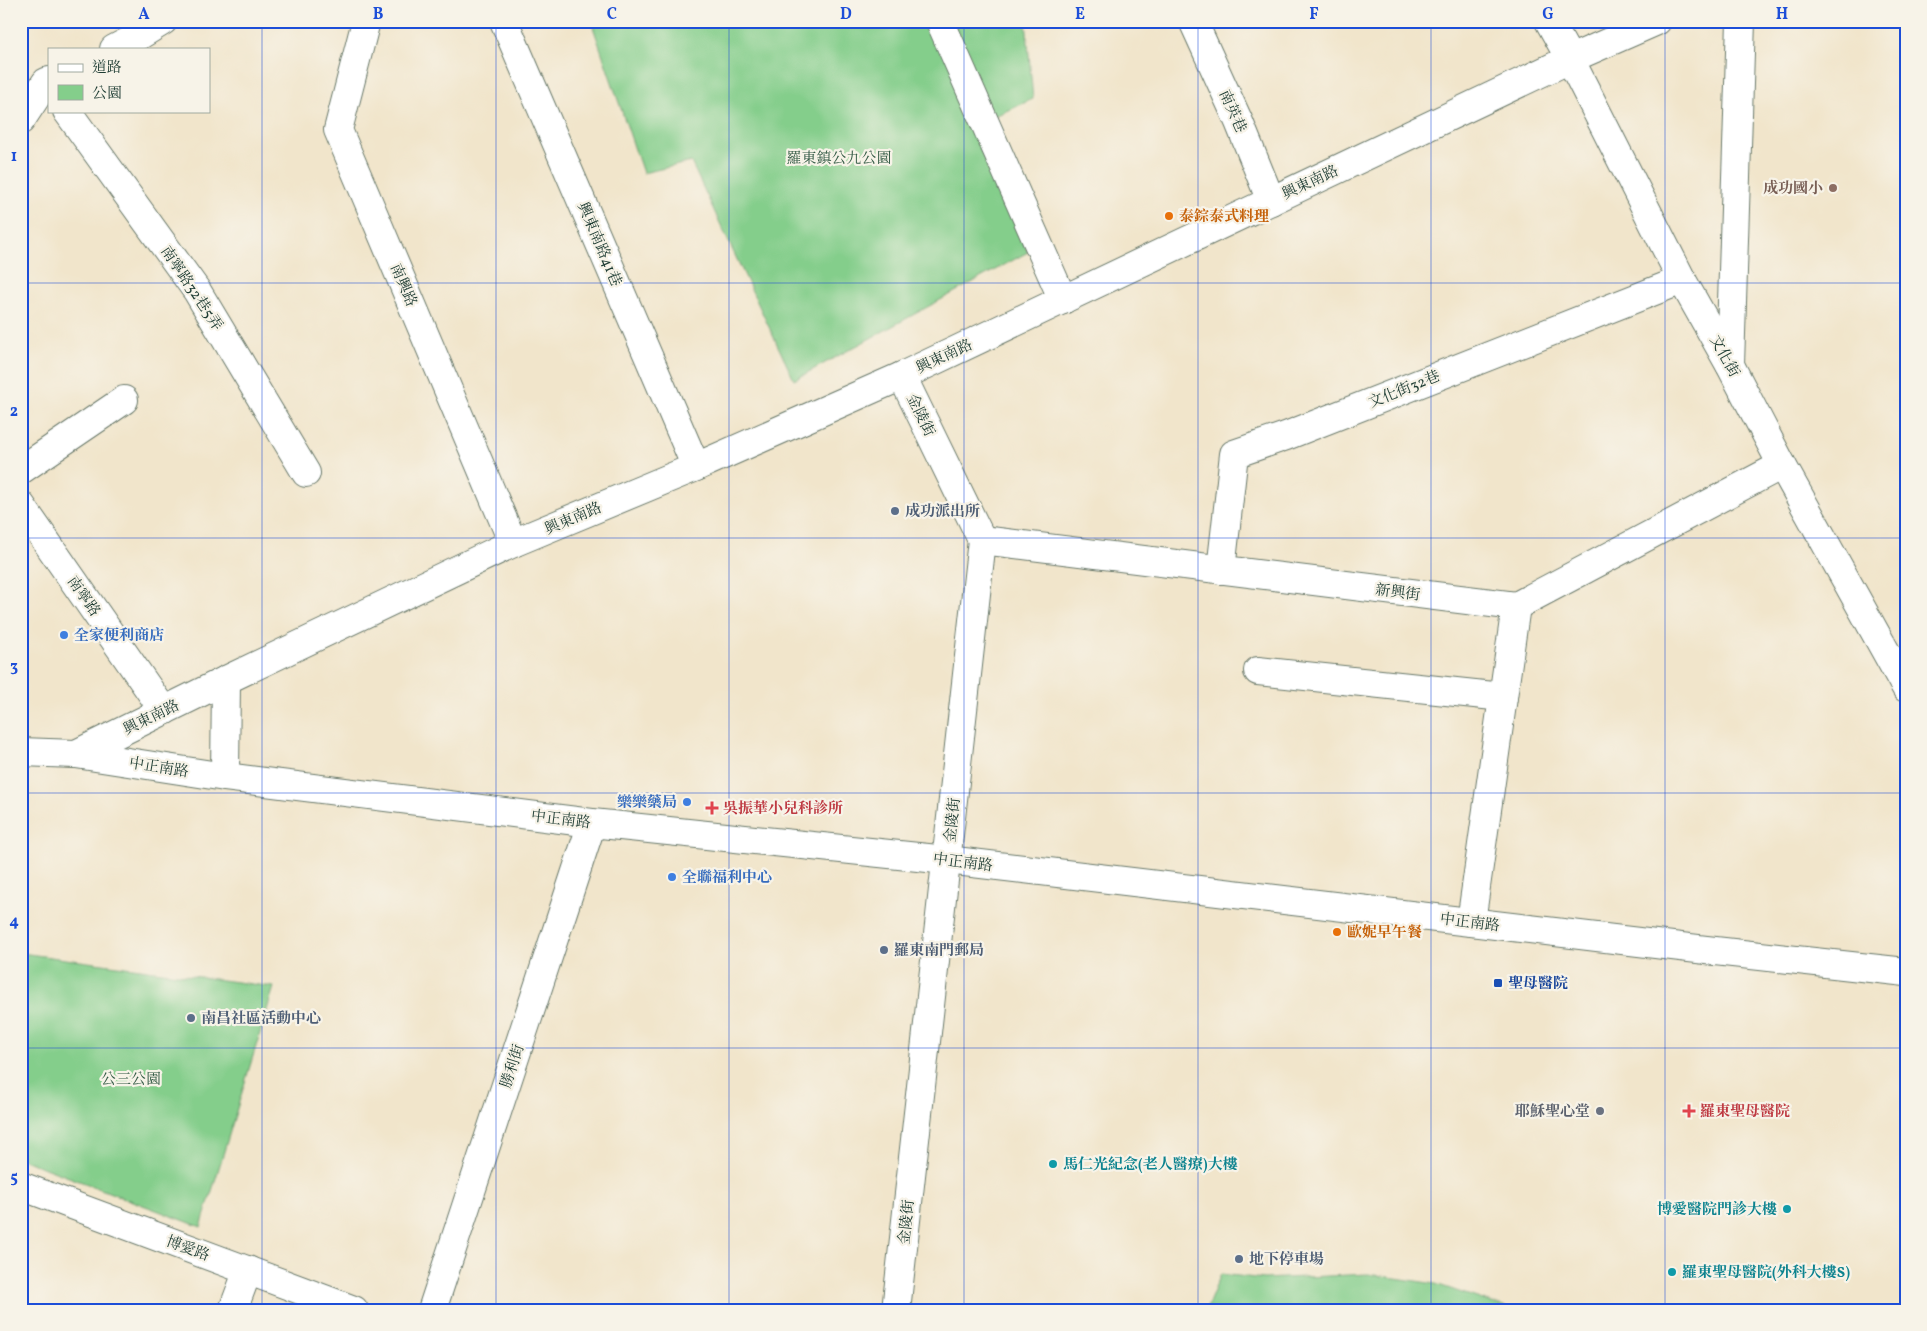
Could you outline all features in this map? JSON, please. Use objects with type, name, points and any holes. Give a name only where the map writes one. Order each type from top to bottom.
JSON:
[{"type":"street","points":[[116,48],[162,21]]},
{"type":"street","name":"南興路","points":[[366,21],[338,130],[513,543]]},
{"type":"street","name":"興東南路41巷","points":[[504,21],[696,467]]},
{"type":"street","points":[[940,21],[1062,300]]},
{"type":"street","name":"南英巷","points":[[1193,21],[1239,122],[1271,201]]},
{"type":"street","name":"文化街","points":[[1549,21],[1682,280],[1906,688]]},
{"type":"street","name":"興東南路","points":[[76,754],[513,543],[696,467],[902,376],[1570,59],[1657,21]]},
{"type":"street","points":[[1730,365],[1741,21]]},
{"type":"street","points":[[21,120],[48,83]]},
{"type":"street","name":"南寧路32巷5弄","points":[[68,112],[197,291],[306,473]]},
{"type":"street","name":"文化街32巷","points":[[1221,570],[1234,454],[1286,436],[1682,280]]},
{"type":"street","name":"金陵街","points":[[896,1310],[982,540],[902,376]]},
{"type":"street","points":[[21,470],[124,400]]},
{"type":"street","points":[[1471,922],[1516,606],[1782,465]]},
{"type":"street","name":"南寧路","points":[[21,505],[164,711]]},
{"type":"street","name":"新興街","points":[[982,540],[1516,606]]},
{"type":"street","points":[[1258,671],[1503,697]]},
{"type":"street","points":[[225,777],[226,680]]},
{"type":"street","name":"中正南路","points":[[22,755],[76,754],[225,777],[592,823],[947,860],[1906,972]]},
{"type":"street","name":"勝利街","points":[[432,1310],[592,823]]},
{"type":"street","name":"博愛路","points":[[21,1186],[354,1310]]},
{"type":"street","points":[[233,1310],[248,1270]]},
{"type":"green space","name":"羅東鎮公九公園","points":[[591,21],[1026,21],[1033,99],[970,127],[1028,252],[794,380],[691,162],[643,173]]},
{"type":"green space","name":"公三公園","points":[[21,953],[274,987],[201,1227],[21,1159]]},
{"type":"green space","points":[[1221,1274],[1264,1279],[1368,1274],[1436,1284],[1512,1310],[1206,1310]]},
{"type":"place","name":"成功國小","points":[[1833,188]]},
{"type":"place","name":"泰錝泰式料理","points":[[1169,216]]},
{"type":"place","name":"成功派出所","points":[[895,511]]},
{"type":"place","name":"全家便利商店","points":[[64,635]]},
{"type":"place","name":"樂樂藥局","points":[[687,802]]},
{"type":"place","name":"吳振華小兒科診所","points":[[712,808]]},
{"type":"place","name":"全聯福利中心","points":[[672,877]]},
{"type":"place","name":"歐妮早午餐","points":[[1337,932]]},
{"type":"place","name":"羅東南門郵局","points":[[884,950]]},
{"type":"place","name":"聖母醫院","points":[[1498,983]]},
{"type":"place","name":"南昌社區活動中心","points":[[191,1018]]},
{"type":"place","name":"耶穌聖心堂","points":[[1600,1111]]},
{"type":"place","name":"羅東聖母醫院","points":[[1689,1111]]},
{"type":"place","name":"馬仁光紀念(老人醫療)大樓","points":[[1053,1164]]},
{"type":"place","name":"博愛醫院門診大樓","points":[[1787,1209]]},
{"type":"place","name":"地下停車場","points":[[1239,1259]]},
{"type":"place","name":"羅東聖母醫院(外科大樓S)","points":[[1672,1272]]}]
